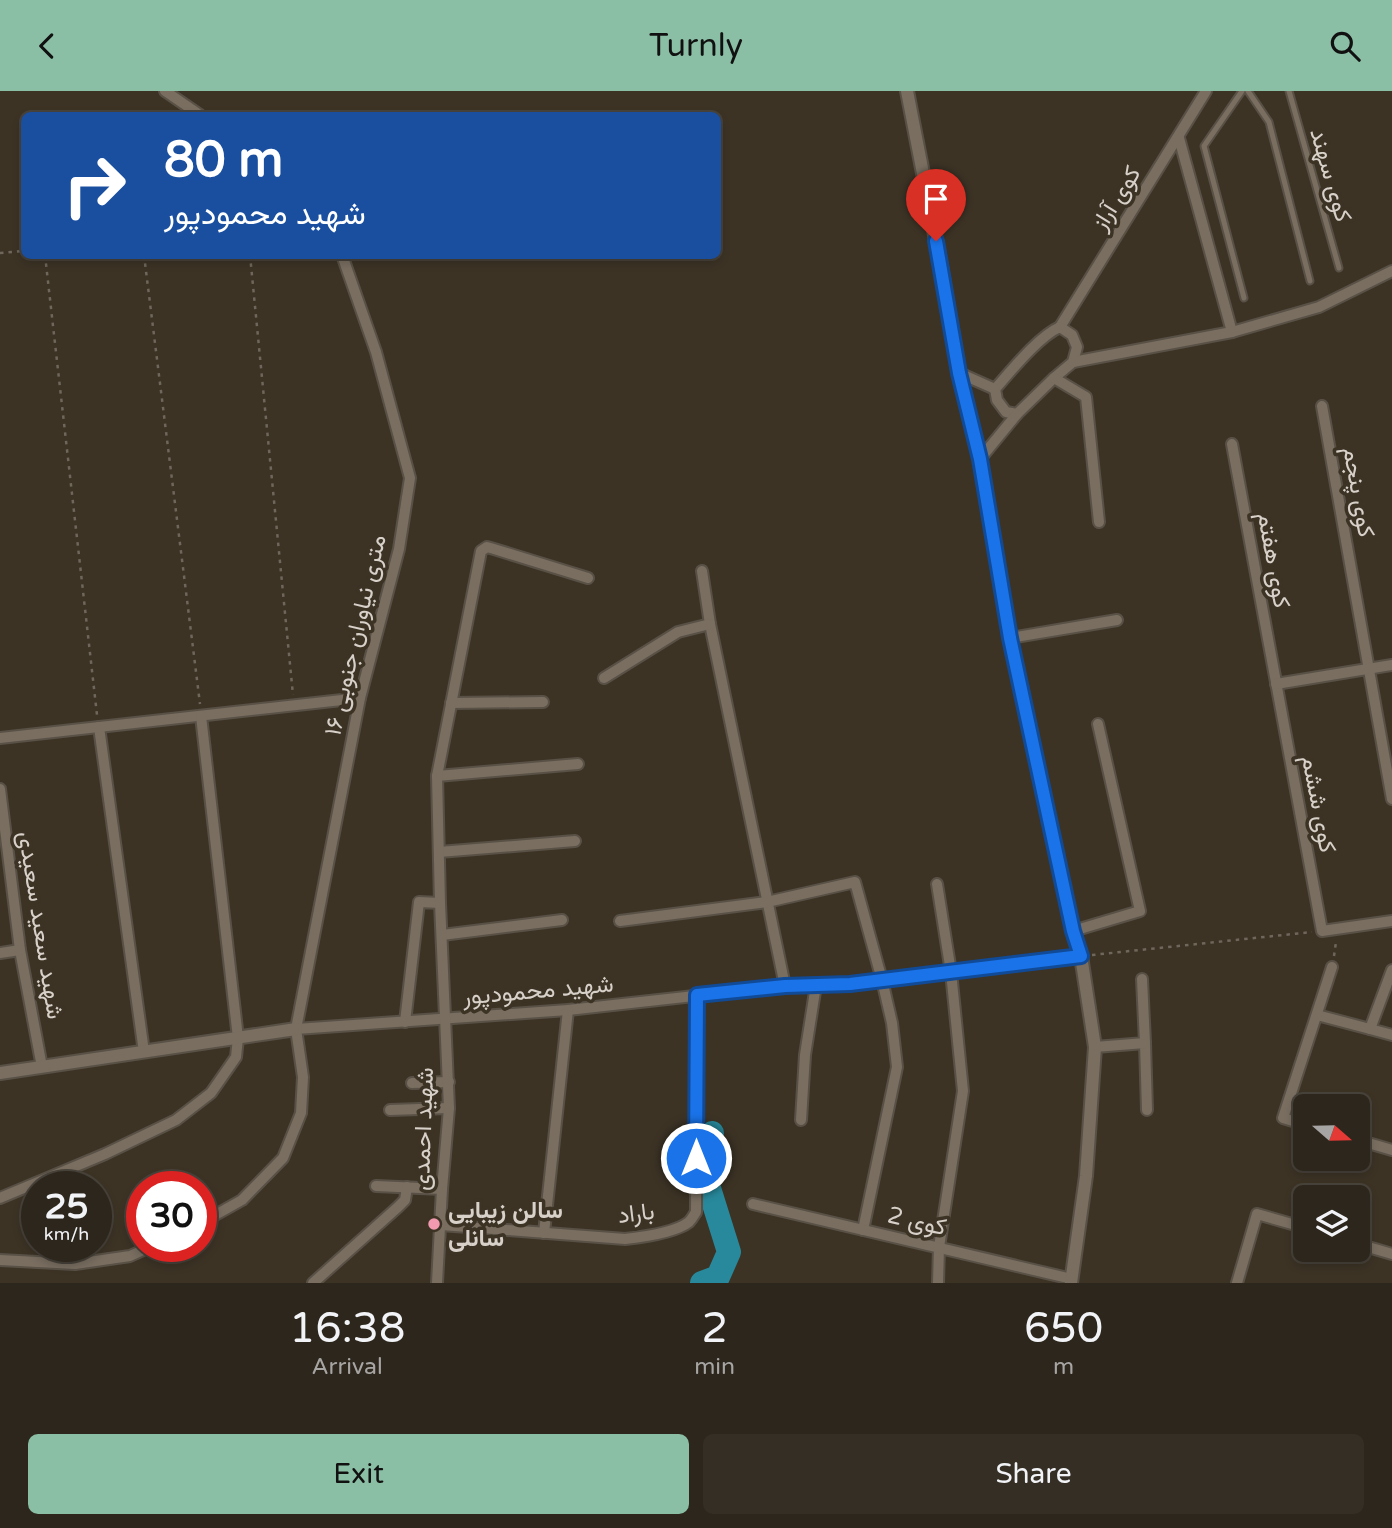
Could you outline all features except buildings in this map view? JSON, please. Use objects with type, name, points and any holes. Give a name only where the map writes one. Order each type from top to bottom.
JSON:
[{"type":"street","points":[[165,91],[196,112]]},
{"type":"street","points":[[907,91],[959,373],[980,459],[1010,638],[1073,931],[1081,956],[1095,1047],[1086,1176],[1072,1281]]},
{"type":"street","name":"کوی آراز","points":[[995,389],[1052,330],[1060,327],[1206,91]]},
{"type":"street","points":[[1179,138],[1232,332]]},
{"type":"street","name":"۱۶ متری نیاوران جنوبی","points":[[217,1214],[242,1200],[283,1158],[301,1113],[303,1077],[296,1029],[360,698],[399,549],[410,478],[376,352],[343,259]]},
{"type":"street","points":[[980,459],[1017,414],[1073,362],[1232,332],[1319,307],[1392,271]]},
{"type":"street","points":[[1060,327],[1072,335],[1077,347],[1073,362]]},
{"type":"street","points":[[959,373],[995,389],[997,400],[1006,412],[1017,414]]},
{"type":"street","points":[[1054,378],[1086,397],[1099,522]]},
{"type":"street","name":"کوی پنجم","points":[[1322,406],[1392,799]]},
{"type":"street","name":"کوی هفتم","points":[[1232,444],[1276,684]]},
{"type":"street","name":"شهید احمدی","points":[[437,1283],[449,1081],[444,1019],[437,776],[481,551],[487,547],[588,577]]},
{"type":"street","points":[[702,571],[710,624],[785,986]]},
{"type":"street","points":[[1010,638],[1117,620]]},
{"type":"street","points":[[604,678],[678,632],[710,624]]},
{"type":"street","points":[[1276,684],[1392,665]]},
{"type":"street","name":"کوی ششم","points":[[1276,684],[1322,931]]},
{"type":"street","points":[[0,738],[360,698]]},
{"type":"street","points":[[452,703],[543,702]]},
{"type":"street","points":[[0,1198],[105,1154],[176,1120],[211,1093],[236,1057],[238,1038],[201,716]]},
{"type":"street","points":[[1073,931],[1140,911],[1098,724]]},
{"type":"street","points":[[99,727],[144,1052]]},
{"type":"street","points":[[437,776],[579,764]]},
{"type":"street","name":"شهید سعید سعیدی","points":[[0,789],[20,950],[42,1067]]},
{"type":"street","points":[[439,852],[575,841]]},
{"type":"street","points":[[620,921],[767,902],[855,883],[892,1023],[897,1067],[863,1230]]},
{"type":"street","points":[[937,884],[951,972],[963,1091],[939,1247],[938,1283]]},
{"type":"street","points":[[405,1022],[419,902],[440,903]]},
{"type":"street","points":[[442,935],[562,920]]},
{"type":"street","points":[[1322,931],[1392,921]]},
{"type":"street","points":[[0,953],[20,950]]},
{"type":"street","name":"شهید محمودپور","points":[[0,1073],[296,1029],[568,1010],[785,986],[850,984],[1081,956]]},
{"type":"street","points":[[1293,1121],[1283,1118],[1332,967]]},
{"type":"street","points":[[1370,1029],[1392,970]]},
{"type":"street","points":[[1142,979],[1147,1110]]},
{"type":"street","points":[[801,1120],[805,1055],[816,985]]},
{"type":"street","name":"باراد","points":[[440,1225],[625,1239],[650,1236],[688,1222],[696,1212],[697,995]]},
{"type":"street","points":[[544,1233],[568,1010]]},
{"type":"street","points":[[1317,1015],[1392,1035]]},
{"type":"street","points":[[1095,1047],[1145,1043]]},
{"type":"street","points":[[412,1083],[449,1081]]},
{"type":"street","points":[[390,1109],[449,1108]]},
{"type":"street","points":[[1370,1144],[1392,1150]]},
{"type":"street","points":[[376,1186],[442,1189]]},
{"type":"street","points":[[313,1283],[405,1200],[407,1187]]},
{"type":"street","name":"کوی 2","points":[[753,1204],[1072,1281]]},
{"type":"street","points":[[1237,1283],[1256,1214],[1293,1224]]},
{"type":"street","points":[[1370,1248],[1392,1254]]},
{"type":"street","points":[[0,1260],[75,1264],[126,1257]]},
{"type":"lane","points":[[1242,91],[1204,146],[1244,297]]},
{"type":"lane","points":[[1248,91],[1269,122],[1310,281]]},
{"type":"lane","name":"کوی سهند","points":[[1289,91],[1339,268]]},
{"type":"path","points":[[0,253],[21,251]]},
{"type":"path","points":[[45,259],[99,727]]},
{"type":"path","points":[[144,259],[201,716]]},
{"type":"path","points":[[250,259],[294,706]]},
{"type":"path","points":[[1332,967],[1339,928]]},
{"type":"path","points":[[1081,956],[1322,931]]},
{"type":"waterway","points":[[702,1283],[718,1277],[729,1252],[708,1185],[712,1133]]},
{"type":"place","name":"سالن زیبایی سانلی","points":[[434,1224]]},
{"type":"route","points":[[696,1158],[697,995],[785,986],[850,984],[1081,956],[1073,931],[1010,638],[980,459],[959,373],[936,241]]}]
